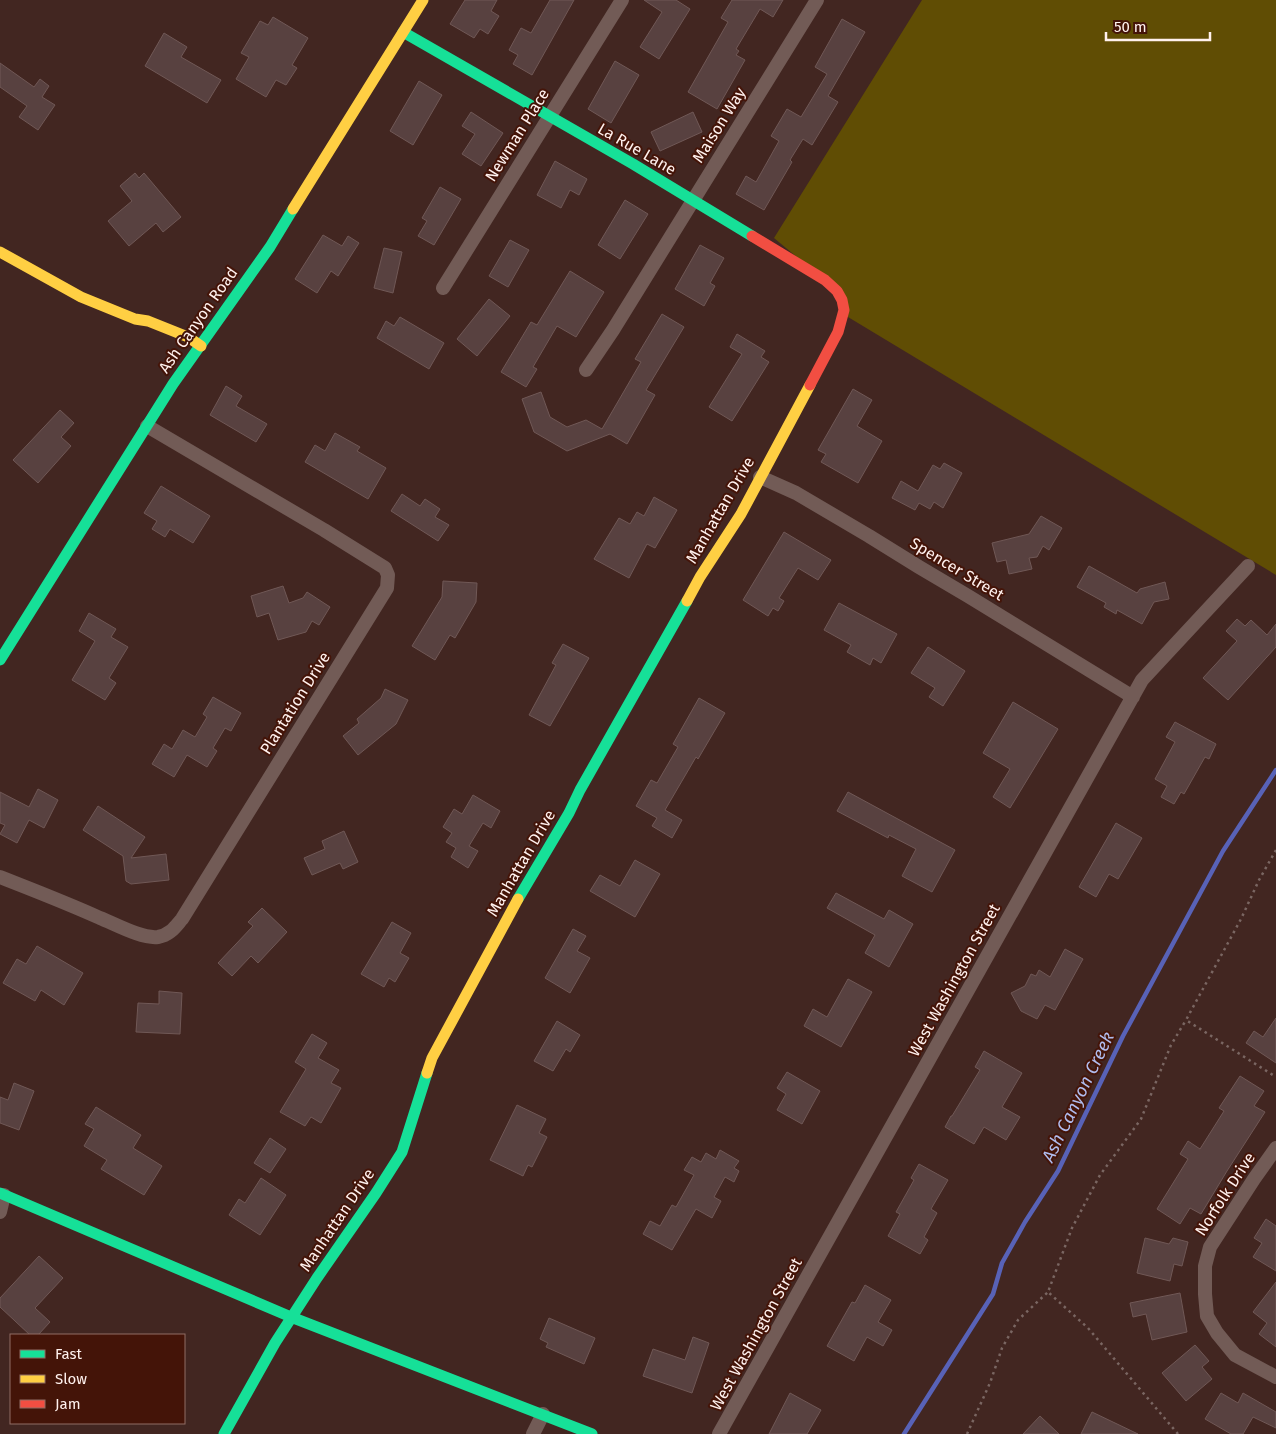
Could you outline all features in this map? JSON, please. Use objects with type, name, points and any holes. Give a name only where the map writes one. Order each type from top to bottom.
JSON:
[{"type":"street","name":"Ash Canyon Road","points":[[1,654],[173,384],[270,246],[423,0]]},
{"type":"street","name":"Newman Place","points":[[443,288],[622,0]]},
{"type":"street","name":"Maison Way","points":[[586,370],[613,330],[817,0]]},
{"type":"street","name":"La Rue Lane","points":[[403,32],[598,146],[668,184],[825,280],[840,294],[844,305]]},
{"type":"street","points":[[0,252],[81,297],[114,311],[148,321],[188,337],[201,346]]},
{"type":"street","name":"Manhattan Drive","points":[[224,1434],[291,1317],[402,1152],[432,1058],[518,900],[685,603],[740,514],[838,332],[844,305]]},
{"type":"street","name":"Plantation Drive","points":[[0,877],[127,930],[158,937],[170,933],[182,919],[387,588],[388,575],[385,568],[148,426]]},
{"type":"street","name":"Spencer Street","points":[[760,477],[796,493],[869,536],[1132,697]]},
{"type":"street","name":"West Washington Street","points":[[720,1434],[1142,680],[1248,566]]},
{"type":"street","name":"Norfolk Drive","points":[[1276,1148],[1210,1247],[1205,1266],[1205,1294],[1207,1316],[1235,1355],[1276,1377]]},
{"type":"street","points":[[0,1212],[2,1194],[291,1317],[592,1434]]},
{"type":"street","points":[[533,1434],[543,1414]]},
{"type":"path","points":[[967,1434],[1006,1341],[1018,1320],[1048,1292],[1072,1228],[1100,1175],[1141,1119],[1171,1045],[1241,919],[1259,880],[1276,850]]},
{"type":"path","points":[[1186,1020],[1276,1077]]},
{"type":"path","points":[[1048,1292],[1088,1328],[1178,1434]]},
{"type":"shaded area","points":[[922,0],[1276,0],[1276,575],[843,314],[840,293],[774,238]]},
{"type":"building","points":[[465,0],[497,0],[491,11],[499,16],[488,34],[480,29],[474,38],[450,24]]},
{"type":"building","points":[[550,0],[574,0],[532,75],[513,64],[518,55],[509,50],[521,28],[531,33]]},
{"type":"building","points":[[644,0],[676,0],[690,9],[659,59],[640,47],[662,12]]},
{"type":"building","points":[[732,0],[783,0],[773,17],[760,9],[736,49],[739,51],[736,55],[745,60],[717,109],[688,92],[728,22],[721,18]]},
{"type":"building","points":[[273,17],[308,38],[292,65],[297,68],[286,85],[276,80],[266,97],[236,79],[249,57],[241,53],[260,21],[268,25]]},
{"type":"building","points":[[842,19],[865,32],[828,96],[838,102],[812,145],[803,139],[764,210],[736,194],[746,176],[756,182],[779,141],[771,136],[787,109],[801,117],[827,74],[815,67]]},
{"type":"building","points":[[164,33],[187,47],[181,57],[221,80],[207,103],[145,66]]},
{"type":"building","points":[[615,61],[639,75],[611,123],[588,109]]},
{"type":"building","points":[[0,63],[34,87],[40,79],[49,86],[42,97],[55,105],[38,130],[19,117],[27,106],[0,87]]},
{"type":"building","points":[[419,81],[442,95],[413,145],[390,131]]},
{"type":"building","points":[[471,112],[503,133],[481,166],[462,154],[475,134],[462,126]]},
{"type":"building","points":[[693,112],[702,132],[660,151],[651,132]]},
{"type":"building","points":[[555,161],[587,179],[579,195],[570,190],[561,208],[537,195]]},
{"type":"building","points":[[135,173],[139,178],[144,173],[181,217],[163,232],[156,223],[129,246],[108,221],[132,201],[120,186]]},
{"type":"building","points":[[440,187],[461,199],[434,245],[418,236],[427,221],[422,218]]},
{"type":"building","points":[[625,200],[648,214],[620,259],[598,245]]},
{"type":"building","points":[[323,235],[342,246],[348,236],[359,243],[338,276],[331,271],[317,293],[295,279]]},
{"type":"building","points":[[510,240],[529,250],[508,287],[489,276]]},
{"type":"building","points":[[700,245],[724,258],[710,283],[715,286],[704,306],[675,289]]},
{"type":"building","points":[[384,248],[402,252],[393,293],[374,288]]},
{"type":"building","points":[[570,271],[604,292],[576,337],[557,326],[533,367],[537,369],[526,387],[501,372],[531,322],[537,325]]},
{"type":"building","points":[[489,299],[510,316],[477,356],[457,339]]},
{"type":"building","points":[[662,314],[684,327],[646,390],[655,395],[627,444],[610,434],[567,451],[534,432],[522,399],[541,392],[550,417],[567,427],[586,420],[602,429],[641,362],[635,359]]},
{"type":"building","points":[[400,317],[444,343],[429,369],[377,338],[386,321],[394,326]]},
{"type":"building","points":[[737,334],[765,351],[761,357],[769,362],[732,421],[709,407],[742,354],[730,347]]},
{"type":"building","points":[[226,386],[242,396],[236,406],[267,424],[256,442],[210,415]]},
{"type":"building","points":[[853,389],[872,400],[857,426],[882,441],[858,483],[821,462],[826,454],[818,450]]},
{"type":"building","points":[[60,410],[74,423],[61,437],[71,446],[38,483],[13,460]]},
{"type":"building","points":[[335,433],[360,447],[357,451],[386,468],[368,499],[305,462],[315,445],[325,451]]},
{"type":"building","points":[[944,463],[962,473],[943,508],[934,502],[930,509],[919,503],[915,510],[892,498],[901,481],[918,491],[933,465],[940,469]]},
{"type":"building","points":[[161,486],[210,516],[193,543],[170,529],[165,537],[152,529],[157,521],[144,513]]},
{"type":"building","points":[[402,494],[420,506],[425,499],[440,509],[435,517],[449,525],[438,541],[391,511]]},
{"type":"building","points":[[654,497],[677,510],[655,548],[647,544],[629,578],[594,559],[619,518],[630,524],[637,512],[644,516]]},
{"type":"building","points":[[1041,516],[1062,528],[1049,550],[1043,546],[1037,557],[1029,558],[1032,569],[1009,574],[1006,560],[997,562],[992,543],[1029,534]]},
{"type":"building","points":[[784,532],[831,560],[818,580],[798,568],[779,598],[784,601],[778,611],[773,608],[768,616],[743,600]]},
{"type":"building","points":[[1089,566],[1137,593],[1140,589],[1165,582],[1169,599],[1154,602],[1142,624],[1117,610],[1116,614],[1104,607],[1106,603],[1077,587]]},
{"type":"building","points":[[443,581],[477,583],[476,602],[455,638],[450,635],[435,660],[412,646],[442,597]]},
{"type":"building","points":[[283,586],[289,603],[303,598],[307,592],[330,607],[319,625],[312,621],[306,632],[278,640],[269,613],[257,617],[251,596]]},
{"type":"building","points":[[839,603],[897,634],[881,663],[873,658],[870,665],[847,652],[851,645],[824,630]]},
{"type":"building","points":[[89,613],[116,629],[111,637],[128,647],[109,678],[116,683],[105,700],[72,680],[95,641],[79,631]]},
{"type":"building","points":[[1237,619],[1245,626],[1251,620],[1267,635],[1276,624],[1276,647],[1228,700],[1203,678],[1237,641],[1226,631]]},
{"type":"building","points":[[563,644],[589,658],[550,726],[529,715],[556,665],[552,663]]},
{"type":"building","points":[[928,647],[965,671],[943,706],[929,697],[935,688],[911,673]]},
{"type":"building","points":[[385,689],[408,700],[396,724],[358,755],[343,736],[359,723],[357,719],[381,698]]},
{"type":"building","points":[[213,697],[241,713],[231,731],[225,728],[213,748],[217,751],[207,767],[187,755],[174,777],[152,764],[164,744],[172,749],[183,730],[195,737],[207,717],[203,714]]},
{"type":"building","points":[[699,698],[725,713],[698,759],[696,757],[665,810],[682,820],[672,838],[652,826],[657,818],[636,806],[651,780],[657,783],[678,747],[673,744]]},
{"type":"building","points":[[1013,702],[1058,729],[1010,808],[993,797],[1010,769],[983,753]]},
{"type":"building","points":[[1175,722],[1216,744],[1209,759],[1205,757],[1184,794],[1181,792],[1174,804],[1161,797],[1167,786],[1155,779],[1175,742],[1166,737]]},
{"type":"building","points":[[38,789],[58,800],[44,828],[29,820],[17,843],[0,834],[5,825],[0,823],[0,792],[29,807]]},
{"type":"building","points":[[848,792],[955,850],[932,892],[902,876],[916,849],[889,835],[888,838],[837,811]]},
{"type":"building","points":[[473,795],[500,811],[491,828],[483,823],[469,846],[478,851],[468,868],[451,857],[456,848],[446,842],[452,833],[443,827],[454,809],[462,814]]},
{"type":"building","points":[[98,806],[145,837],[131,858],[166,854],[169,880],[131,884],[126,881],[123,856],[83,830]]},
{"type":"building","points":[[1116,823],[1142,838],[1118,879],[1109,874],[1096,897],[1079,887]]},
{"type":"building","points":[[344,831],[358,862],[343,869],[340,863],[312,875],[304,858],[325,849],[322,841]]},
{"type":"building","points":[[635,860],[660,874],[635,917],[590,891],[600,875],[620,886]]},
{"type":"building","points":[[836,893],[884,919],[889,910],[913,924],[889,967],[865,953],[875,935],[827,908]]},
{"type":"building","points":[[262,908],[287,932],[258,963],[251,956],[232,976],[218,963],[253,926],[248,922]]},
{"type":"building","points":[[392,922],[411,933],[400,953],[409,958],[395,982],[389,978],[384,987],[361,974]]},
{"type":"building","points":[[573,929],[586,936],[577,951],[590,958],[570,993],[545,978]]},
{"type":"building","points":[[37,946],[83,973],[64,1005],[41,990],[35,1001],[3,983],[17,959],[26,964]]},
{"type":"building","points":[[1065,949],[1083,959],[1055,1010],[1045,1005],[1037,1019],[1021,1011],[1011,993],[1025,986],[1031,974],[1036,976],[1039,970],[1050,977]]},
{"type":"building","points":[[848,979],[872,992],[841,1047],[804,1026],[813,1009],[827,1017]]},
{"type":"building","points":[[159,991],[182,993],[180,1034],[136,1032],[138,1003],[159,1004]]},
{"type":"building","points":[[1276,1018],[1276,1063],[1246,1043],[1254,1031],[1263,1037]]},
{"type":"building","points":[[557,1021],[580,1035],[570,1052],[566,1049],[553,1071],[534,1061]]},
{"type":"building","points":[[312,1034],[327,1043],[318,1058],[339,1070],[331,1083],[341,1088],[321,1123],[311,1117],[305,1126],[280,1112],[306,1069],[295,1062]]},
{"type":"building","points":[[984,1051],[1022,1073],[1002,1107],[1020,1117],[1006,1140],[984,1127],[974,1144],[945,1127],[980,1070],[975,1067]]},
{"type":"building","points":[[787,1072],[820,1091],[802,1124],[777,1110],[786,1094],[777,1088]]},
{"type":"building","points":[[1240,1076],[1264,1091],[1254,1106],[1265,1112],[1201,1214],[1190,1208],[1180,1224],[1157,1209],[1188,1159],[1180,1154],[1188,1141],[1200,1149],[1224,1111],[1219,1108]]},
{"type":"building","points":[[14,1083],[34,1091],[19,1130],[0,1123],[0,1097],[8,1100]]},
{"type":"building","points":[[517,1105],[546,1119],[539,1133],[547,1137],[532,1167],[528,1165],[523,1176],[490,1160]]},
{"type":"building","points":[[96,1107],[141,1135],[133,1148],[162,1166],[144,1195],[101,1169],[107,1160],[84,1146],[94,1129],[85,1124]]},
{"type":"building","points":[[270,1138],[286,1149],[270,1173],[254,1163]]},
{"type":"building","points":[[720,1150],[739,1161],[734,1168],[739,1171],[734,1182],[725,1177],[714,1197],[721,1201],[712,1218],[696,1209],[672,1250],[643,1234],[650,1221],[660,1226],[672,1205],[676,1207],[694,1175],[684,1170],[692,1157],[701,1162],[706,1153],[716,1159]]},
{"type":"building","points":[[919,1164],[948,1180],[931,1209],[937,1213],[924,1237],[928,1240],[920,1254],[888,1236],[900,1214],[896,1212],[914,1180],[911,1178]]},
{"type":"building","points":[[261,1178],[286,1195],[260,1235],[229,1215],[239,1199],[245,1203]]},
{"type":"building","points":[[1266,1219],[1276,1226],[1276,1271],[1253,1257],[1262,1243],[1254,1238]]},
{"type":"building","points":[[1145,1238],[1169,1244],[1173,1238],[1188,1242],[1182,1266],[1174,1264],[1170,1281],[1137,1273]]},
{"type":"building","points":[[39,1256],[63,1278],[35,1308],[50,1322],[39,1334],[29,1334],[0,1307],[0,1298]]},
{"type":"building","points":[[1276,1282],[1276,1347],[1259,1334],[1267,1323],[1253,1312]]},
{"type":"building","points":[[865,1285],[891,1300],[878,1322],[892,1330],[883,1346],[867,1337],[854,1361],[827,1346],[852,1302],[855,1303]]},
{"type":"building","points":[[1180,1293],[1187,1332],[1152,1340],[1146,1314],[1133,1317],[1130,1303]]},
{"type":"building","points":[[549,1318],[595,1338],[584,1364],[546,1347],[548,1343],[540,1339]]},
{"type":"building","points":[[693,1337],[709,1343],[692,1393],[643,1376],[653,1349],[685,1360]]},
{"type":"building","points":[[1195,1345],[1209,1361],[1202,1367],[1212,1379],[1186,1401],[1162,1373]]},
{"type":"building","points":[[790,1393],[821,1410],[807,1434],[769,1434]]},
{"type":"building","points":[[1221,1393],[1238,1403],[1243,1393],[1276,1412],[1276,1428],[1253,1417],[1243,1434],[1231,1434],[1205,1419]]},
{"type":"building","points":[[1092,1412],[1138,1434],[1081,1434]]},
{"type":"building","points":[[1040,1416],[1059,1434],[1023,1434]]},
{"type":"waterway","name":"Ash Canyon Creek","points":[[904,1434],[993,1294],[1002,1263],[1025,1222],[1058,1171],[1123,1036],[1223,851],[1276,770]]},
{"type":"traffic: fast","points":[[403,32],[633,164],[752,236]]},
{"type":"traffic: fast","points":[[0,660],[173,384],[270,247],[293,209]]},
{"type":"traffic: fast","points":[[518,899],[569,813],[580,790],[687,601]]},
{"type":"traffic: fast","points":[[224,1434],[275,1343],[402,1152],[427,1073]]},
{"type":"traffic: fast","points":[[0,1193],[291,1317],[592,1434]]},
{"type":"traffic: slow","points":[[293,209],[423,0]]},
{"type":"traffic: slow","points":[[0,252],[81,297],[135,319],[148,321],[188,337],[201,346]]},
{"type":"traffic: slow","points":[[687,601],[700,577],[741,514],[810,385]]},
{"type":"traffic: slow","points":[[427,1073],[432,1058],[518,899]]},
{"type":"traffic: jam","points":[[752,236],[825,280],[837,291],[842,300],[844,310],[838,332],[810,385]]}]
